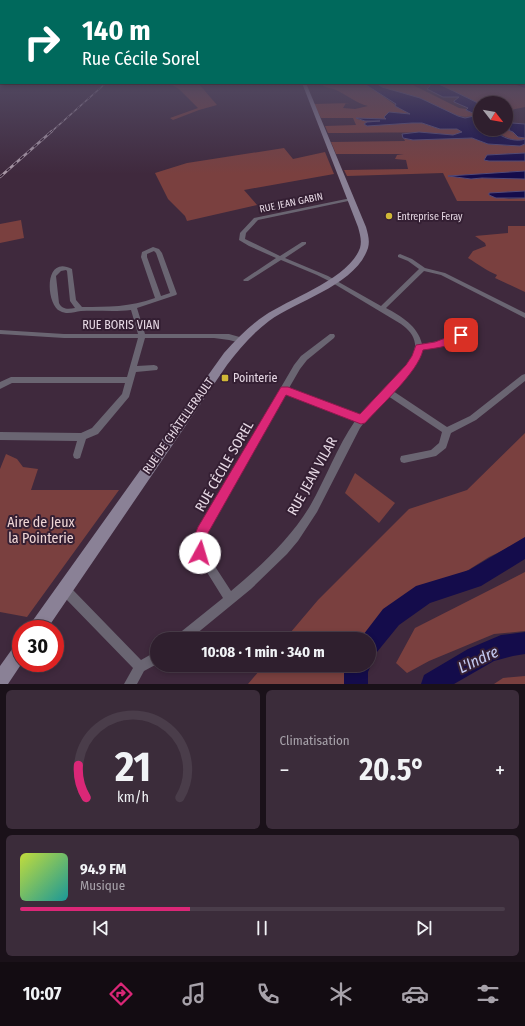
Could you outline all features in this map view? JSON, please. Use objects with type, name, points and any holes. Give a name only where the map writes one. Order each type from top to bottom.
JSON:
[{"type":"main road","name":"RUE DE CHÂTELLERAULT","points":[[43,620],[222,362],[241,340],[267,318],[332,281],[354,264],[363,250],[365,242],[363,231],[315,110]]},
{"type":"main road","points":[[0,680],[12,663]]},
{"type":"street","name":"RUE JEAN GABIN","points":[[332,281],[242,240],[243,233],[256,219],[351,199]]},
{"type":"street","points":[[246,280],[282,258],[304,242]]},
{"type":"street","points":[[80,309],[74,301],[70,270],[68,268],[61,268],[56,270],[52,276],[56,303],[59,308],[66,311],[133,307],[159,299],[174,294],[159,253],[157,250],[153,249],[144,253],[144,257],[159,299]]},
{"type":"street","points":[[400,256],[410,260],[423,269],[443,274],[525,316]]},
{"type":"street","points":[[381,309],[423,269]]},
{"type":"street","points":[[332,281],[411,328],[419,347],[454,340],[461,335]]},
{"type":"street","points":[[0,436],[82,436],[95,431],[126,395],[134,370],[142,335],[133,307]]},
{"type":"street","name":"RUE BORIS VIAN","points":[[0,332],[64,336],[214,336],[229,337],[241,340]]},
{"type":"street","name":"RUE CÉCILE SOREL","points":[[230,599],[200,553],[202,531],[304,358],[332,336]]},
{"type":"street","name":"RUE JEAN VILAR","points":[[190,632],[230,599],[284,550],[304,524],[322,496],[361,420],[388,392],[417,357],[419,347]]},
{"type":"street","points":[[134,370],[154,368]]},
{"type":"street","points":[[404,459],[433,453],[443,445],[447,432],[473,418],[525,377]]},
{"type":"street","points":[[0,386],[11,380],[130,380]]},
{"type":"street","points":[[284,390],[361,420]]},
{"type":"street","points":[[388,392],[447,432]]},
{"type":"street","points":[[77,455],[82,436]]},
{"type":"street","points":[[64,591],[69,594],[140,667]]},
{"type":"street","points":[[130,684],[140,667],[150,661]]},
{"type":"green space","points":[[193,110],[199,110],[173,120],[170,118]]},
{"type":"green space","points":[[317,110],[403,110],[411,114],[389,112],[387,119],[357,119],[365,121],[381,120],[370,122],[422,123],[440,129],[457,129],[462,132],[455,135],[435,133],[328,133],[325,126],[356,125],[353,118],[321,118]]},
{"type":"green space","points":[[443,110],[468,110],[473,113],[473,116],[467,117],[452,114]]},
{"type":"green space","points":[[513,132],[515,135],[525,139],[517,140],[504,136],[513,136]]},
{"type":"green space","points":[[472,138],[488,144],[520,146],[525,144],[525,153],[487,155],[503,161],[525,161],[525,171],[448,176],[471,179],[525,179],[525,191],[490,193],[489,195],[509,199],[525,198],[525,201],[457,201],[443,173],[347,176],[344,170],[408,169],[406,160],[395,159],[397,155],[404,154],[336,154],[331,142],[405,141],[404,139]]},
{"type":"green space","points":[[284,148],[293,159],[325,152],[334,174],[244,190],[257,205],[187,221],[185,216],[168,199],[155,173],[187,163]]},
{"type":"green space","points":[[21,220],[24,238],[0,243],[0,224]]},
{"type":"green space","points":[[508,226],[525,226],[525,292],[495,278],[497,275],[468,258],[473,251],[486,246],[485,243],[475,236],[508,233]]},
{"type":"green space","points":[[525,433],[525,540],[489,557],[457,577],[405,596],[381,617],[368,632],[291,632],[318,600],[409,509],[467,490]]},
{"type":"green space","name":"Aire de Jeux la Pointerie","points":[[6,454],[17,459],[23,467],[38,469],[31,490],[119,490],[27,617],[0,612],[0,469]]},
{"type":"green space","points":[[355,473],[395,503],[379,523],[345,493]]},
{"type":"green space","points":[[525,572],[525,631],[494,634],[429,661],[407,673],[396,663],[415,628]]},
{"type":"green space","points":[[258,672],[349,672],[347,678],[348,684],[248,684]]},
{"type":"green space","points":[[525,676],[525,684],[494,684],[503,678]]},
{"type":"shaded area","points":[[402,110],[445,110],[465,118],[473,116],[473,136],[502,136],[512,140],[525,139],[525,144],[520,146],[488,144],[472,138],[413,140],[403,138],[402,134],[419,132],[453,135],[462,132],[457,129],[440,129],[422,123],[367,126],[364,124],[367,122],[380,121],[365,121],[356,118],[386,119],[384,117],[389,112],[410,114]]},
{"type":"shaded area","points":[[466,110],[473,110],[473,113]]},
{"type":"shaded area","points":[[513,123],[525,124],[525,138],[518,137],[513,132]]},
{"type":"shaded area","points":[[525,153],[525,161],[484,160],[487,155]]},
{"type":"shaded area","points":[[525,171],[525,179],[471,179],[448,176]]},
{"type":"shaded area","points":[[525,191],[525,198],[496,198],[489,195],[489,193]]},
{"type":"waterway","points":[[376,635],[391,617],[424,594],[474,579],[525,547]]},
{"type":"waterway","name":"L'Indre","points":[[433,684],[454,670],[489,651],[513,644],[525,643]]},
{"type":"waterway","points":[[356,672],[356,684]]},
{"type":"railway","points":[[51,132],[76,110]]},
{"type":"railway","points":[[0,177],[52,131]]},
{"type":"place","name":"Entreprise Feray","points":[[389,216]]},
{"type":"place","name":"Pointerie","points":[[225,378]]},
{"type":"route","points":[[200,553],[202,531],[284,390],[361,420],[409,368],[417,357],[419,347],[454,340],[461,335]]}]
